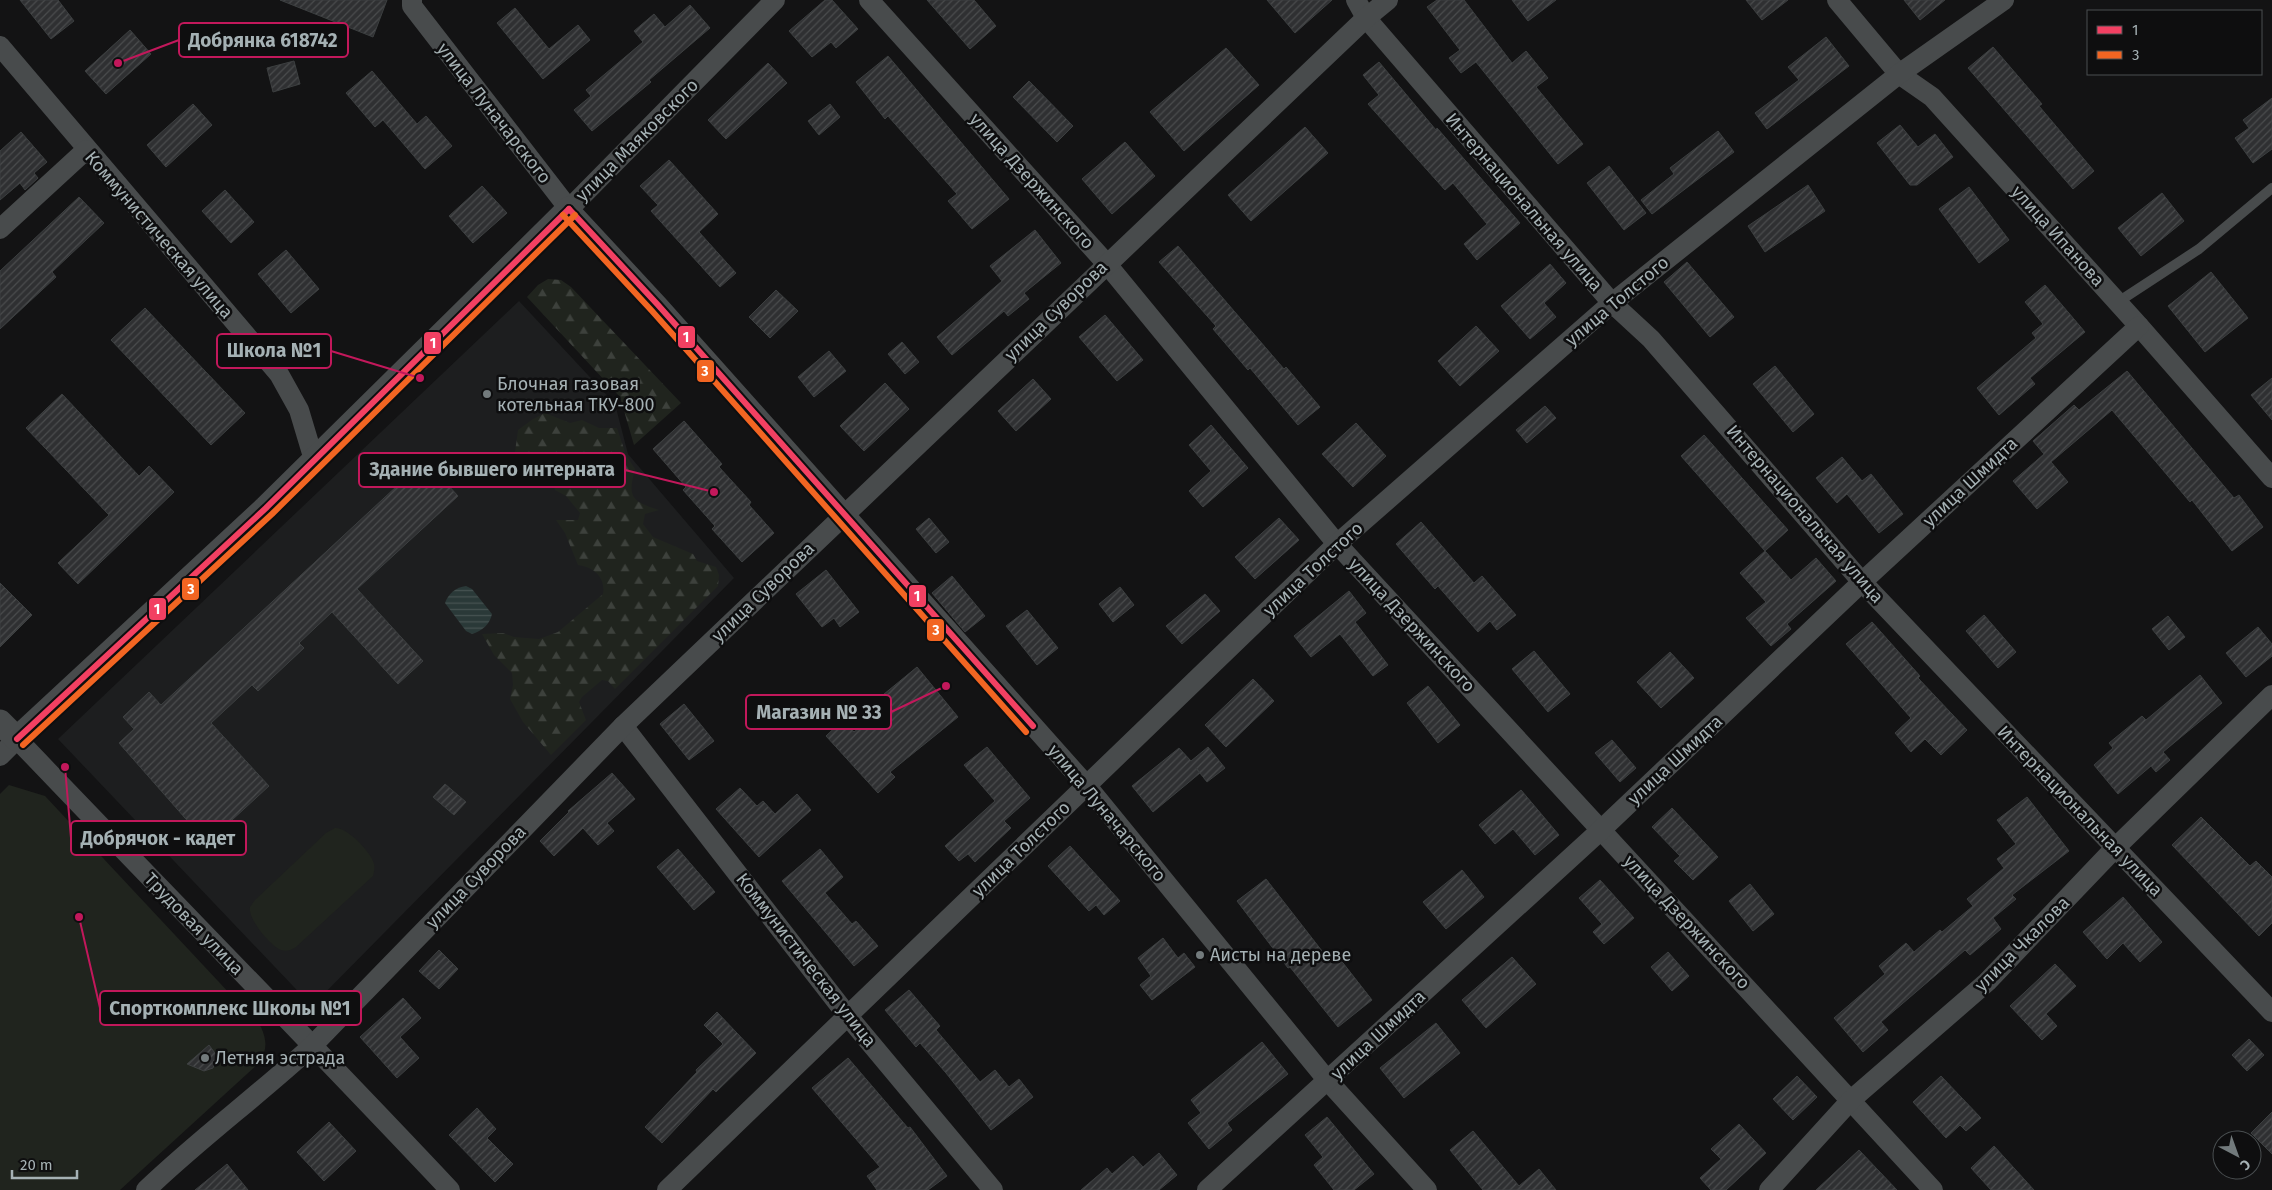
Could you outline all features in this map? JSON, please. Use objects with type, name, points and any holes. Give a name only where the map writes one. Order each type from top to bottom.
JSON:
[{"type":"street","name":"улица Маяковского","points":[[6,739],[266,508],[569,209],[775,0]]},
{"type":"street","name":"улица Дзержинского","points":[[869,0],[1106,263],[1336,544],[1933,1190]]},
{"type":"street","name":"улица Суворова","points":[[146,1190],[240,1106],[286,1070],[313,1045],[624,726],[1106,263],[1361,9],[1388,0]]},
{"type":"street","name":"улица Ипанова","points":[[1837,0],[1899,74],[1932,98],[2118,302],[2272,478]]},
{"type":"street","name":"улица Толстого","points":[[667,1190],[847,1014],[1087,786],[1336,544],[1612,303],[1899,74],[2004,0]]},
{"type":"street","name":"улица Луначарского","points":[[412,3],[569,209],[658,305],[1087,786],[1328,1081],[1427,1190]]},
{"type":"street","name":"Интернациональная улица","points":[[1361,9],[1612,303],[1651,338],[1862,582],[2272,1012]]},
{"type":"street","name":"Коммунистическая улица","points":[[0,46],[86,150],[283,380],[299,410],[314,460]]},
{"type":"street","points":[[0,229],[86,150]]},
{"type":"street","name":"улица Шмидта","points":[[1207,1190],[1602,830],[1862,582],[2139,326]]},
{"type":"street","name":"улица Чкалова","points":[[1769,1190],[1851,1100],[1987,982],[2115,848],[2272,695]]},
{"type":"street","name":"Коммунистическая улица","points":[[624,726],[847,1014],[993,1190]]},
{"type":"street","name":"Трудовая улица","points":[[6,739],[172,902],[313,1045],[450,1190]]},
{"type":"lane","points":[[2118,302],[2199,249],[2272,188]]},
{"type":"shaded area","points":[[519,301],[615,404],[628,454],[734,578],[312,1006],[58,739]]},
{"type":"shaded area","points":[[466,586],[472,589],[492,614],[485,627],[472,634],[466,631],[445,603],[453,592]]},
{"type":"green space","points":[[548,279],[561,280],[571,287],[681,403],[634,445],[620,397],[527,297],[538,285]]},
{"type":"green space","points":[[545,413],[570,423],[582,420],[599,428],[617,428],[626,455],[635,469],[632,486],[634,497],[637,501],[659,510],[645,514],[643,524],[653,537],[693,554],[697,561],[716,567],[719,575],[718,586],[615,689],[608,681],[602,680],[582,697],[579,702],[586,720],[551,755],[523,722],[510,699],[513,685],[512,673],[494,655],[482,634],[503,633],[514,637],[539,639],[558,632],[603,594],[600,578],[589,568],[578,565],[565,533],[556,520],[578,520],[580,513],[566,496],[555,490],[553,482],[544,473],[524,473],[508,461],[515,452],[518,430]]},
{"type":"green space","points":[[9,785],[45,796],[261,1027],[264,1037],[265,1049],[260,1062],[120,1190],[0,1190],[0,794]]},
{"type":"green space","points":[[335,828],[346,832],[364,847],[374,864],[373,876],[296,947],[285,951],[281,950],[261,932],[252,918],[250,907],[255,900],[326,833]]},
{"type":"building","points":[[20,0],[58,0],[74,21],[51,39]]},
{"type":"building","points":[[280,0],[387,0],[373,37]]},
{"type":"building","points":[[825,0],[832,0],[858,29],[836,48],[831,42],[812,57],[789,31]]},
{"type":"building","points":[[927,0],[974,0],[996,26],[970,49]]},
{"type":"building","points":[[1267,0],[1332,0],[1295,33]]},
{"type":"building","points":[[1437,0],[1464,0],[1512,63],[1526,51],[1548,78],[1536,87],[1583,144],[1558,164],[1476,62],[1461,73],[1449,58],[1460,50],[1427,7]]},
{"type":"building","points":[[1512,0],[1556,0],[1528,21]]},
{"type":"building","points":[[1746,0],[1788,0],[1762,20]]},
{"type":"building","points":[[1904,0],[1945,0],[1920,20]]},
{"type":"building","points":[[690,5],[710,28],[649,80],[651,82],[592,131],[574,110],[591,96],[586,90],[643,42],[634,31],[654,14],[665,27]]},
{"type":"building","points":[[515,8],[549,49],[578,25],[590,40],[543,79],[497,23]]},
{"type":"building","points":[[130,30],[151,54],[106,94],[85,71]]},
{"type":"building","points":[[1826,37],[1849,66],[1767,129],[1755,113],[1799,80],[1788,67]]},
{"type":"building","points":[[1993,47],[2042,104],[2039,106],[2094,171],[2073,189],[1968,68]]},
{"type":"building","points":[[1226,48],[1259,85],[1184,151],[1150,112]]},
{"type":"building","points":[[888,56],[1009,199],[972,229],[948,201],[957,194],[888,116],[885,119],[856,82]]},
{"type":"building","points":[[294,61],[300,84],[273,92],[267,68]]},
{"type":"building","points":[[1379,62],[1436,130],[1437,128],[1520,223],[1477,260],[1464,244],[1487,224],[1453,183],[1445,190],[1368,104],[1379,95],[1363,75]]},
{"type":"building","points":[[768,63],[787,83],[726,139],[708,120]]},
{"type":"building","points":[[372,71],[417,124],[426,116],[452,146],[425,169],[383,120],[375,127],[346,93]]},
{"type":"building","points":[[1029,81],[1073,126],[1057,142],[1013,97]]},
{"type":"building","points":[[2272,98],[2272,149],[2253,163],[2235,138],[2249,128],[2243,120]]},
{"type":"building","points":[[193,104],[212,125],[166,167],[147,145]]},
{"type":"building","points":[[830,104],[840,117],[819,135],[808,121]]},
{"type":"building","points":[[1900,125],[1918,147],[1935,134],[1953,157],[1917,185],[1910,185],[1877,143]]},
{"type":"building","points":[[1305,127],[1328,153],[1251,221],[1228,195]]},
{"type":"building","points":[[1718,131],[1734,152],[1652,214],[1641,200],[1674,174],[1670,168]]},
{"type":"building","points":[[21,132],[47,162],[34,173],[38,178],[25,190],[20,183],[0,200],[0,151]]},
{"type":"building","points":[[1125,142],[1155,176],[1112,214],[1082,179]]},
{"type":"building","points":[[669,160],[718,214],[699,232],[736,273],[720,287],[651,211],[658,205],[640,186]]},
{"type":"building","points":[[1609,166],[1646,213],[1624,230],[1587,183]]},
{"type":"building","points":[[1808,185],[1825,211],[1765,252],[1748,226]]},
{"type":"building","points":[[482,186],[507,213],[473,243],[449,216]]},
{"type":"building","points":[[1969,187],[2009,240],[1979,263],[1939,209]]},
{"type":"building","points":[[225,190],[254,222],[231,243],[202,211]]},
{"type":"building","points":[[2162,193],[2184,221],[2141,256],[2118,228]]},
{"type":"building","points":[[79,197],[104,223],[52,272],[56,277],[0,329],[0,271]]},
{"type":"building","points":[[1035,230],[1061,263],[1024,293],[1029,299],[1008,316],[1004,311],[952,355],[937,337],[1002,281],[990,266]]},
{"type":"building","points":[[1178,246],[1284,369],[1286,367],[1320,407],[1298,425],[1250,368],[1248,370],[1213,329],[1216,326],[1159,262]]},
{"type":"building","points":[[286,250],[319,289],[291,313],[258,274]]},
{"type":"building","points":[[1687,262],[1734,317],[1710,337],[1664,282]]},
{"type":"building","points":[[1550,264],[1566,283],[1544,303],[1556,317],[1530,339],[1501,306]]},
{"type":"building","points":[[2211,272],[2248,318],[2205,352],[2168,306]]},
{"type":"building","points":[[2045,285],[2085,332],[2030,378],[2035,384],[1999,415],[1977,388],[2036,338],[2032,333],[2043,324],[2025,302]]},
{"type":"building","points":[[776,290],[798,311],[770,338],[749,317]]},
{"type":"building","points":[[145,308],[245,413],[211,445],[111,340]]},
{"type":"building","points":[[1105,315],[1143,360],[1117,381],[1079,337]]},
{"type":"building","points":[[1476,326],[1499,351],[1460,386],[1438,361]]},
{"type":"building","points":[[902,342],[919,362],[905,374],[888,354]]},
{"type":"building","points":[[829,351],[846,371],[814,397],[798,377]]},
{"type":"building","points":[[1775,366],[1814,414],[1793,432],[1753,384]]},
{"type":"building","points":[[2127,371],[2234,498],[2239,495],[2263,527],[2232,551],[2192,500],[2190,502],[2112,410],[2051,462],[2068,482],[2037,509],[2013,481],[2044,454],[2033,441],[2074,405],[2079,410]]},
{"type":"building","points":[[2272,378],[2272,420],[2251,395]]},
{"type":"building","points":[[1033,379],[1051,399],[1016,431],[998,411]]},
{"type":"building","points":[[885,383],[909,409],[864,451],[840,426]]},
{"type":"building","points":[[62,394],[139,476],[149,466],[174,492],[78,584],[58,563],[109,515],[26,428]]},
{"type":"building","points":[[1545,406],[1556,418],[1527,443],[1516,430]]},
{"type":"building","points":[[684,421],[722,464],[719,467],[751,502],[749,505],[774,533],[742,562],[712,529],[715,526],[683,490],[686,487],[653,449]]},
{"type":"building","points":[[1356,423],[1386,456],[1353,487],[1322,454]]},
{"type":"building","points":[[1211,425],[1248,468],[1203,507],[1189,491],[1211,471],[1189,445]]},
{"type":"building","points":[[1704,435],[1788,530],[1765,551],[1681,456]]},
{"type":"building","points":[[1842,457],[1862,481],[1871,474],[1903,514],[1879,533],[1847,494],[1837,503],[1816,478]]},
{"type":"building","points":[[425,460],[458,496],[357,589],[423,661],[398,684],[332,612],[299,643],[304,648],[258,691],[252,685],[211,723],[269,786],[207,843],[119,743],[134,729],[123,717],[149,692],[161,705]]},
{"type":"building","points":[[929,518],[949,542],[936,553],[916,529]]},
{"type":"building","points":[[1279,518],[1299,540],[1255,579],[1235,557]]},
{"type":"building","points":[[1421,522],[1474,583],[1482,576],[1516,615],[1497,630],[1490,621],[1478,632],[1438,586],[1435,589],[1396,544]]},
{"type":"building","points":[[1765,551],[1791,580],[1816,558],[1836,581],[1787,624],[1791,629],[1771,646],[1746,618],[1766,602],[1740,573]]},
{"type":"building","points":[[826,570],[859,612],[840,627],[834,618],[822,627],[796,594]]},
{"type":"building","points":[[952,576],[985,616],[965,632],[932,593]]},
{"type":"building","points":[[0,583],[32,615],[0,647]]},
{"type":"building","points":[[1120,587],[1134,605],[1113,622],[1099,604]]},
{"type":"building","points":[[1349,591],[1366,613],[1355,622],[1388,665],[1373,676],[1340,634],[1311,657],[1294,636]]},
{"type":"building","points":[[1205,594],[1220,611],[1182,644],[1166,626]]},
{"type":"building","points":[[1027,610],[1058,648],[1037,665],[1006,626]]},
{"type":"building","points":[[1984,615],[2016,652],[1998,668],[1966,631]]},
{"type":"building","points":[[2168,616],[2185,637],[2169,650],[2152,629]]},
{"type":"building","points":[[1872,622],[1920,676],[1918,678],[1967,730],[1941,755],[1925,739],[1911,752],[1895,733],[1911,718],[1846,644]]},
{"type":"building","points":[[2258,627],[2272,644],[2272,656],[2246,677],[2226,653]]},
{"type":"building","points":[[1534,651],[1570,694],[1548,712],[1512,669]]},
{"type":"building","points":[[1670,652],[1694,678],[1661,708],[1637,682]]},
{"type":"building","points":[[917,667],[958,717],[890,772],[895,777],[878,793],[826,736],[843,720],[854,732],[885,707],[878,699]]},
{"type":"building","points":[[2200,675],[2222,703],[2163,752],[2170,760],[2156,772],[2151,766],[2118,794],[2094,765],[2113,748],[2109,743],[2142,716],[2146,720]]},
{"type":"building","points":[[1253,679],[1274,701],[1226,747],[1205,725]]},
{"type":"building","points":[[1428,686],[1460,725],[1438,743],[1407,703]]},
{"type":"building","points":[[684,704],[714,741],[689,760],[660,724]]},
{"type":"building","points":[[1612,740],[1636,768],[1620,782],[1595,753]]},
{"type":"building","points":[[987,747],[1030,798],[1004,821],[1011,828],[975,862],[968,854],[959,861],[945,846],[995,801],[964,765]]},
{"type":"building","points":[[1208,747],[1225,768],[1207,782],[1200,773],[1153,812],[1132,786],[1179,748],[1191,761]]},
{"type":"building","points":[[612,773],[635,799],[607,823],[614,831],[598,845],[583,828],[554,856],[540,841],[568,811]]},
{"type":"building","points":[[445,784],[466,802],[454,815],[433,797]]},
{"type":"building","points":[[740,788],[757,806],[763,801],[775,814],[797,794],[811,810],[759,857],[716,809]]},
{"type":"building","points":[[1521,790],[1559,835],[1535,855],[1513,829],[1495,844],[1479,825]]},
{"type":"building","points":[[2027,797],[2069,851],[2012,895],[2016,899],[1993,918],[2001,929],[1970,955],[1965,950],[1881,1022],[1888,1030],[1863,1052],[1834,1018],[1885,974],[1879,966],[1906,943],[1914,952],[1973,906],[1967,899],[2004,868],[1997,859],[2016,844],[1997,820]]},
{"type":"building","points":[[1672,808],[1718,857],[1693,880],[1674,861],[1680,856],[1652,827]]},
{"type":"building","points":[[2201,817],[2250,866],[2256,861],[2272,877],[2272,923],[2259,936],[2172,845]]},
{"type":"building","points":[[1070,846],[1120,901],[1104,915],[1096,905],[1089,911],[1048,866]]},
{"type":"building","points":[[678,849],[715,892],[694,910],[657,867]]},
{"type":"building","points":[[820,849],[843,877],[825,893],[852,924],[856,921],[878,946],[854,966],[782,881]]},
{"type":"building","points":[[1462,870],[1484,897],[1446,929],[1423,902]]},
{"type":"building","points":[[1266,879],[1329,960],[1336,954],[1372,1000],[1338,1027],[1290,967],[1288,968],[1237,901]]},
{"type":"building","points":[[1600,880],[1634,918],[1604,944],[1593,932],[1602,924],[1579,898]]},
{"type":"building","points":[[1750,884],[1774,914],[1753,931],[1729,901]]},
{"type":"building","points":[[2123,897],[2162,942],[2140,962],[2123,943],[2107,959],[2083,932]]},
{"type":"building","points":[[1163,938],[1178,958],[1184,953],[1195,967],[1152,1000],[1140,985],[1151,976],[1138,958]]},
{"type":"building","points":[[439,950],[458,969],[439,989],[419,971]]},
{"type":"building","points":[[1668,952],[1689,976],[1672,991],[1651,967]]},
{"type":"building","points":[[1512,957],[1536,984],[1486,1028],[1462,1000]]},
{"type":"building","points":[[2055,964],[2076,986],[2046,1014],[2057,1026],[2042,1040],[2010,1006]]},
{"type":"building","points":[[909,990],[940,1026],[936,1030],[980,1082],[995,1070],[1009,1087],[1019,1079],[1033,1097],[991,1130],[920,1043],[916,1047],[885,1010]]},
{"type":"building","points":[[403,998],[421,1018],[400,1037],[419,1058],[397,1078],[360,1037]]},
{"type":"building","points":[[717,1012],[756,1053],[716,1092],[713,1089],[662,1143],[645,1127],[697,1072],[696,1070],[723,1044],[704,1025]]},
{"type":"building","points":[[1436,1023],[1460,1053],[1404,1098],[1380,1068]]},
{"type":"building","points":[[2249,1039],[2264,1055],[2247,1071],[2232,1055]]},
{"type":"building","points":[[1262,1042],[1288,1074],[1227,1123],[1232,1130],[1209,1149],[1188,1123],[1201,1113],[1191,1100]]},
{"type":"building","name":"Летняя эстрада","points":[[209,1045],[217,1056],[213,1068],[204,1071],[187,1064]]},
{"type":"building","points":[[848,1058],[908,1128],[910,1127],[947,1176],[928,1190],[877,1190],[867,1176],[880,1167],[812,1088]]},
{"type":"building","points":[[1797,1076],[1817,1097],[1793,1120],[1773,1099]]},
{"type":"building","points":[[1941,1076],[1981,1118],[1966,1131],[1960,1125],[1946,1138],[1913,1102]]},
{"type":"building","points":[[477,1108],[496,1129],[487,1138],[513,1164],[495,1182],[449,1135]]},
{"type":"building","points":[[2272,1112],[2272,1154],[2262,1144],[2262,1130],[2254,1130]]},
{"type":"building","points":[[1327,1117],[1374,1174],[1354,1190],[1334,1190],[1314,1165],[1323,1157],[1305,1135]]},
{"type":"building","points":[[329,1122],[356,1151],[324,1181],[297,1152]]},
{"type":"building","points":[[1739,1124],[1766,1153],[1726,1190],[1711,1190],[1700,1178],[1721,1159],[1711,1149]]},
{"type":"building","points":[[1473,1131],[1519,1186],[1539,1169],[1556,1190],[1483,1190],[1450,1150]]},
{"type":"building","points":[[1994,1146],[2034,1190],[1991,1190],[1971,1168]]},
{"type":"building","points":[[1859,1150],[1897,1190],[1816,1190]]},
{"type":"building","points":[[1159,1153],[1177,1175],[1159,1190],[1081,1190],[1107,1168],[1112,1174],[1133,1156],[1143,1167]]},
{"type":"building","points":[[227,1164],[248,1190],[195,1190]]},
{"type":"transit line","name":"1","points":[[569,209],[658,305],[1033,726]]},
{"type":"transit line","name":"1","points":[[17,739],[266,508],[569,209]]},
{"type":"transit line","name":"3","points":[[563,215],[652,311],[1026,732]]},
{"type":"transit line","name":"3","points":[[23,745],[272,514],[575,215]]},
{"type":"place","name":"Добрянка 618742","points":[[118,63]]},
{"type":"place","name":"Школа №1","points":[[420,378]]},
{"type":"place","name":"Блочная газовая котельная ТКУ-800","points":[[487,394]]},
{"type":"place","name":"Здание бывшего интерната","points":[[714,492]]},
{"type":"place","name":"Магазин № 33","points":[[946,686]]},
{"type":"place","name":"Добрячок - кадет","points":[[65,767]]},
{"type":"place","name":"Спорткомплекс Школы №1","points":[[79,917]]},
{"type":"place","name":"Аисты на дереве","points":[[1200,955]]},
{"type":"place","name":"Летняя эстрада","points":[[205,1058]]}]
